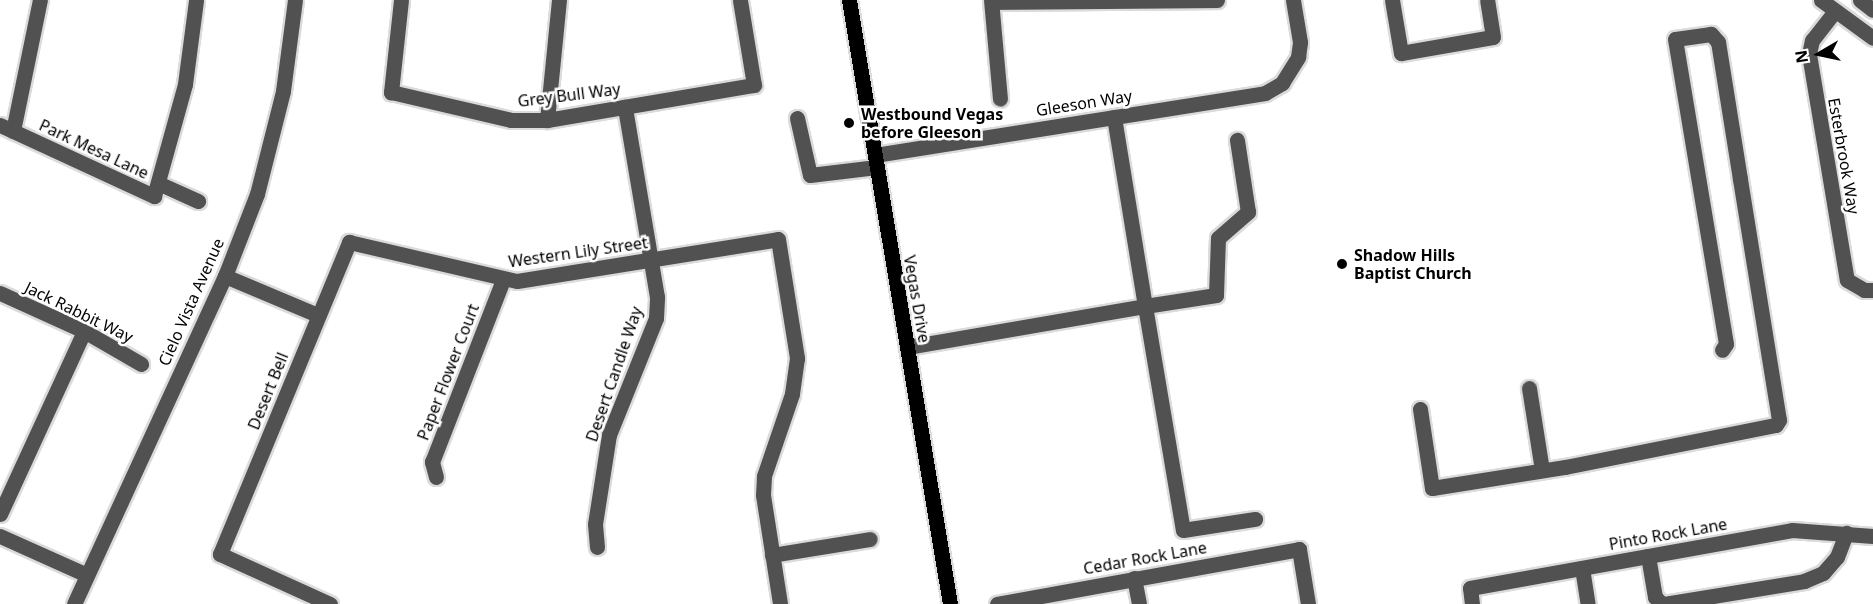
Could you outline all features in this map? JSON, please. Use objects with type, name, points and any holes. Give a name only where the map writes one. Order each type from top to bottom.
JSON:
[{"type":"main road","name":"Vegas Drive","points":[[849,0],[950,604]]},
{"type":"street","points":[[7,128],[40,0]]},
{"type":"street","points":[[158,183],[185,84],[196,0]]},
{"type":"street","name":"Cielo Vista Avenue","points":[[74,604],[225,276],[257,194],[274,132],[295,0]]},
{"type":"street","name":"Grey Bull Way","points":[[401,0],[391,92],[475,114],[511,120],[547,120],[754,85],[740,0]]},
{"type":"street","points":[[547,120],[559,0]]},
{"type":"street","points":[[1000,99],[993,1],[1217,0]]},
{"type":"street","name":"Gleeson Way","points":[[797,118],[810,175],[1114,117],[1265,93],[1292,72],[1300,42],[1293,0]]},
{"type":"street","points":[[1392,0],[1401,53],[1493,37],[1487,0]]},
{"type":"street","points":[[1821,0],[1873,38]]},
{"type":"street","points":[[1860,0],[1873,10]]},
{"type":"street","name":"Esterbrook Way","points":[[1835,11],[1812,40],[1809,54],[1847,280],[1864,290],[1873,290]]},
{"type":"street","points":[[1420,409],[1432,488],[1542,470],[1776,425],[1779,420],[1718,42],[1711,34],[1675,39],[1726,344],[1722,350]]},
{"type":"street","name":"Desert Candle Way","points":[[597,547],[595,525],[609,435],[656,318],[651,260],[625,107]]},
{"type":"street","points":[[1114,117],[1183,530],[1255,519]]},
{"type":"street","name":"Park Mesa Lane","points":[[7,128],[154,196],[158,183],[198,201]]},
{"type":"street","points":[[907,347],[1216,295],[1218,238],[1248,212],[1237,140]]},
{"type":"street","name":"Western Lily Street","points":[[349,242],[503,280],[651,260],[778,238],[797,358],[792,394],[764,476],[772,555]]},
{"type":"street","name":"Desert Bell","points":[[330,604],[220,554],[349,242]]},
{"type":"street","points":[[225,276],[318,315]]},
{"type":"street","name":"Paper Flower Court","points":[[436,477],[432,462],[503,280]]},
{"type":"street","name":"Jack Rabbit Way","points":[[0,293],[84,331],[141,363]]},
{"type":"street","points":[[0,514],[84,331]]},
{"type":"street","points":[[1529,388],[1542,470]]},
{"type":"street","name":"Pinto Rock Lane","points":[[1472,604],[1470,588],[1792,530],[1846,532],[1873,536]]},
{"type":"street","points":[[1648,556],[1655,597],[1663,604],[1804,581],[1823,573],[1837,557],[1846,532]]},
{"type":"street","points":[[0,536],[87,575]]},
{"type":"street","points":[[780,604],[772,555],[870,539]]},
{"type":"street","name":"Cedar Rock Lane","points":[[997,604],[1299,549],[1308,604]]},
{"type":"street","points":[[1582,568],[1588,604]]},
{"type":"street","points":[[1134,578],[1139,604]]},
{"type":"place","name":"Westbound Vegas before Gleeson","points":[[849,123]]},
{"type":"place","name":"Shadow Hills Baptist Church","points":[[1342,264]]}]
